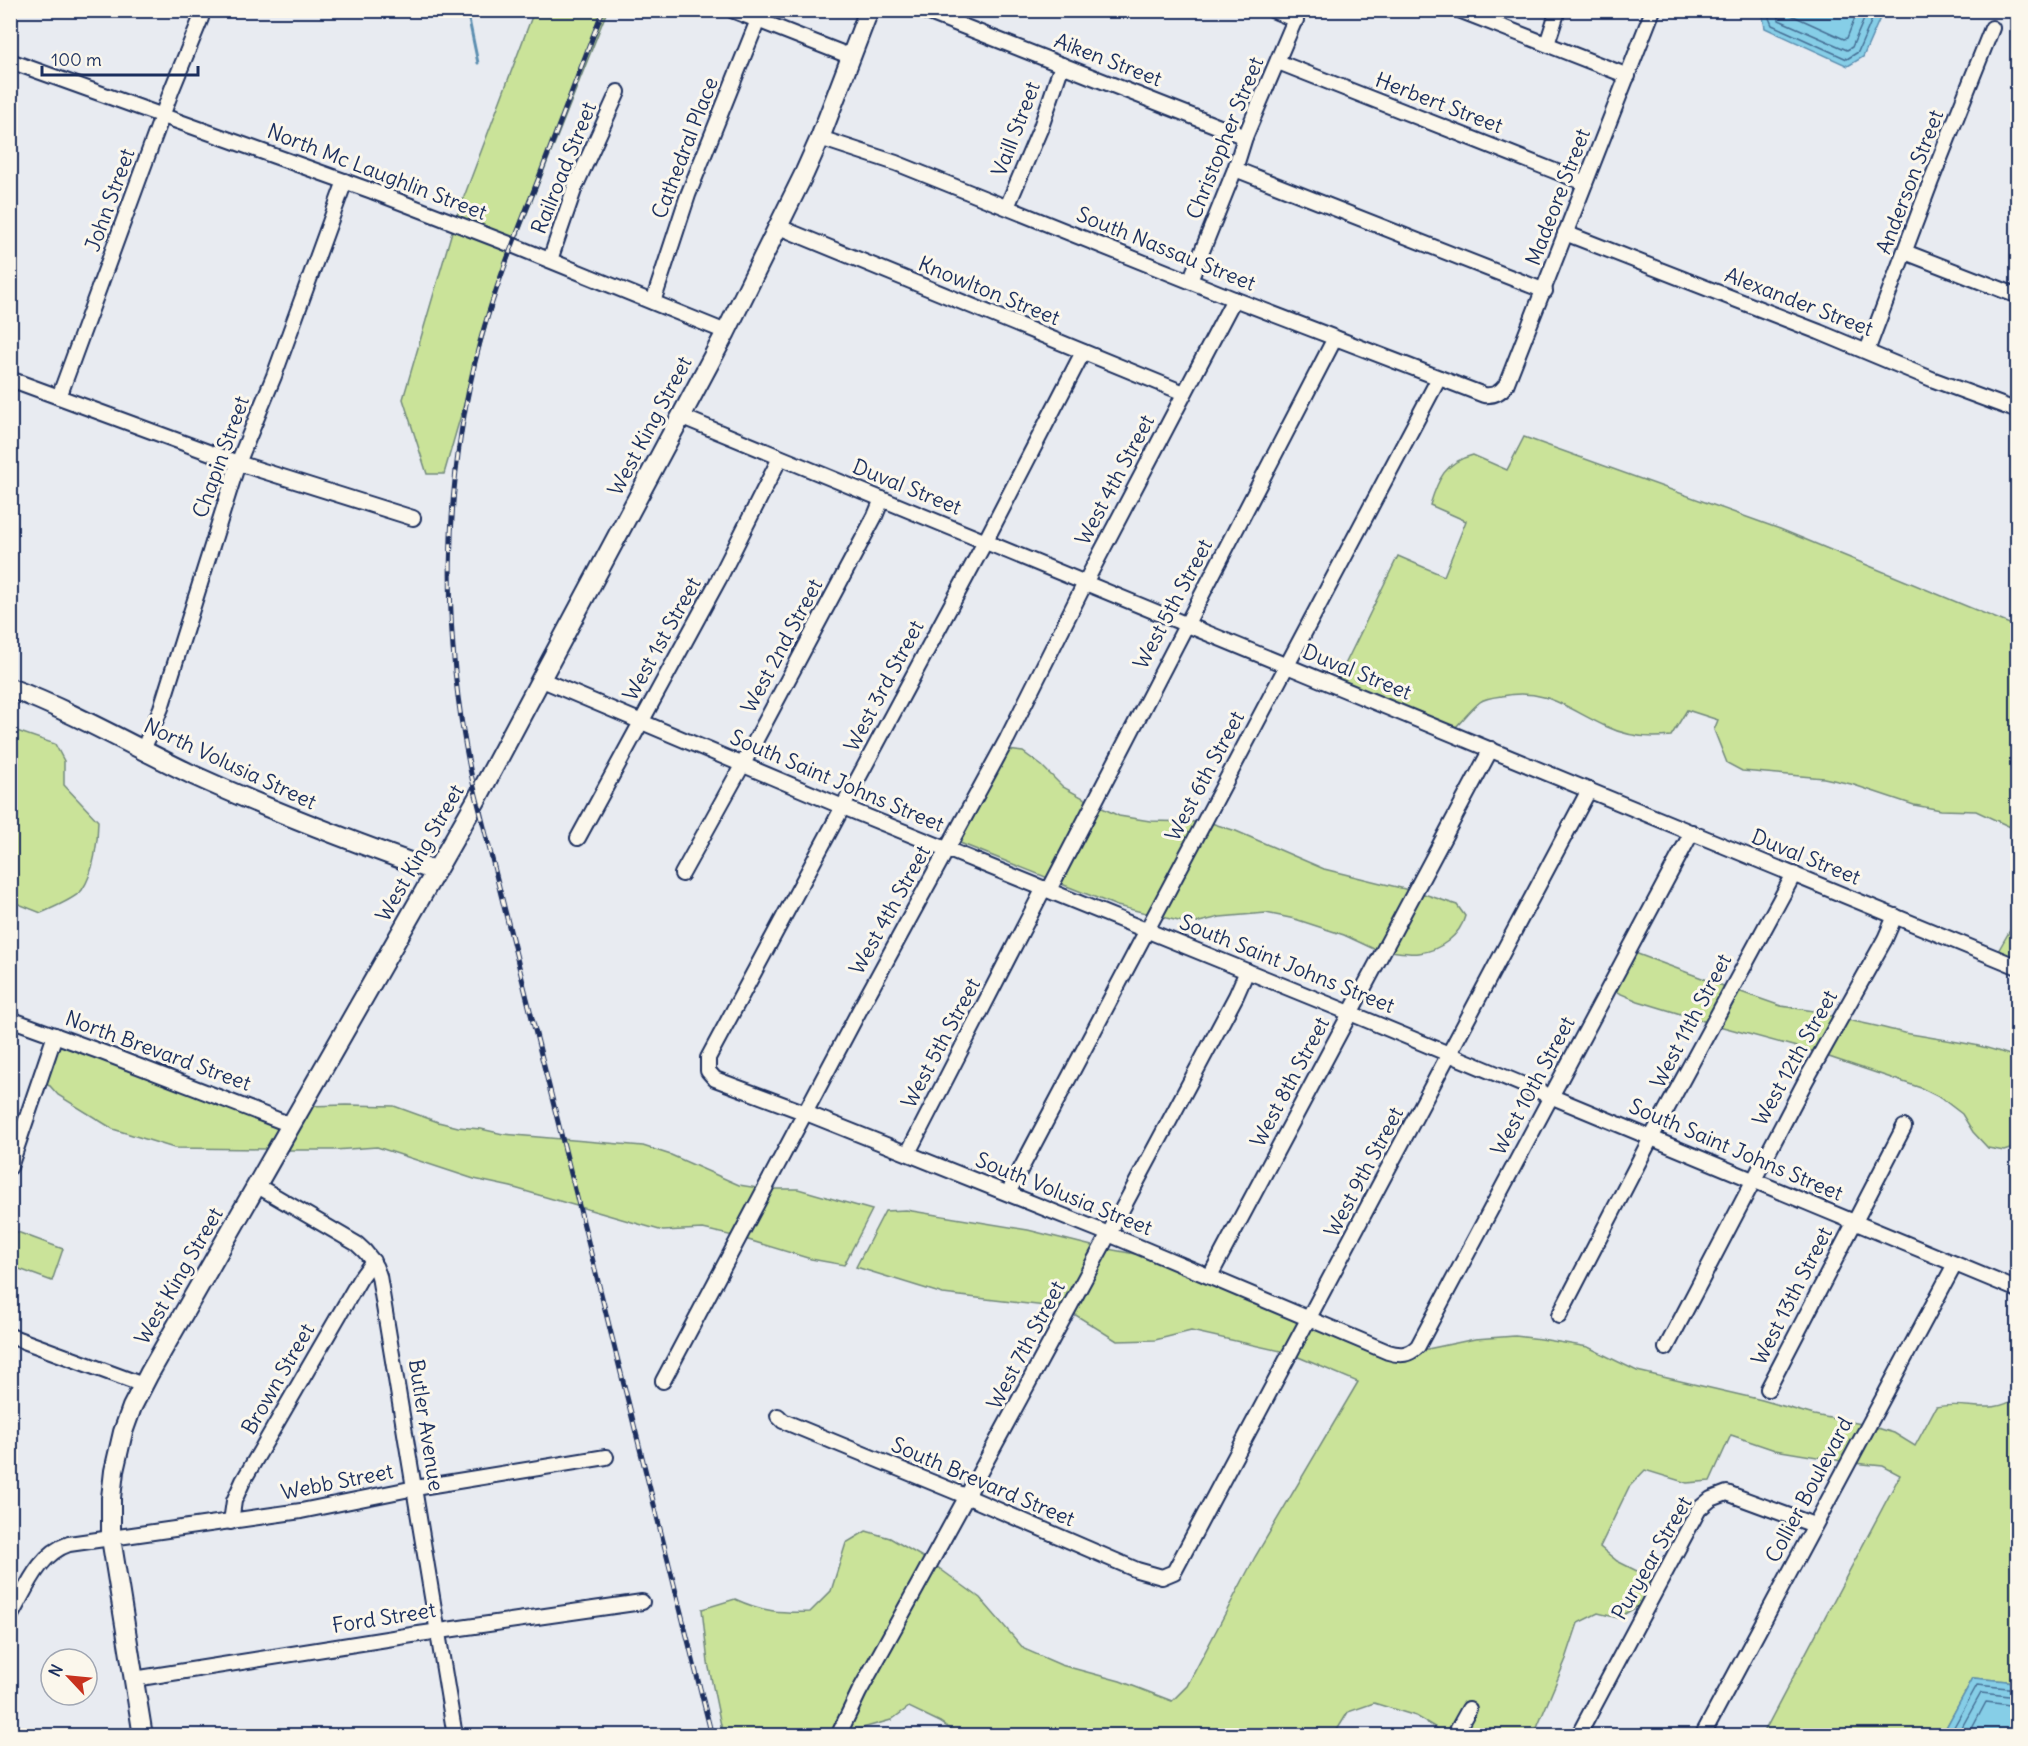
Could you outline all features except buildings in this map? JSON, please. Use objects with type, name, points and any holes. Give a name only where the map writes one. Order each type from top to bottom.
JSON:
[{"type":"main road","name":"West King Street","points":[[143,1736],[111,1538],[111,1498],[116,1458],[132,1407],[477,799],[726,332],[779,227],[820,138],[870,10]]},
{"type":"main road","name":"North Volusia Street","points":[[10,688],[96,726],[192,774],[330,834],[435,871]]},
{"type":"street","points":[[732,10],[760,16],[852,57]]},
{"type":"street","name":"Aiken Street","points":[[922,10],[1245,137]]},
{"type":"street","points":[[1272,10],[1298,15]]},
{"type":"street","points":[[1459,10],[1628,76]]},
{"type":"street","points":[[1546,44],[1558,10]]},
{"type":"street","name":"Madeore Street","points":[[1496,394],[1506,385],[1545,291],[1565,233],[1653,10]]},
{"type":"street","name":"Christopher Street","points":[[1190,281],[1235,169],[1245,137],[1298,15]]},
{"type":"street","name":"Cathedral Place","points":[[653,302],[685,204],[760,16]]},
{"type":"street","name":"John Street","points":[[59,397],[201,18]]},
{"type":"street","name":"Anderson Street","points":[[1868,351],[1931,180],[1992,28]]},
{"type":"street","name":"North Mc Laughlin Street","points":[[10,62],[345,181],[550,260],[726,332]]},
{"type":"street","name":"Herbert Street","points":[[1278,62],[1585,183]]},
{"type":"street","name":"Vaill Street","points":[[1007,207],[1041,127],[1062,65]]},
{"type":"street","name":"Railroad Street","points":[[550,260],[575,187],[618,92]]},
{"type":"street","name":"South Nassau Street","points":[[820,138],[886,159],[1234,299],[1439,378],[1484,395],[1496,394]]},
{"type":"street","points":[[1235,169],[1545,291]]},
{"type":"street","name":"Chapin Street","points":[[143,750],[161,708],[238,463],[274,376],[345,181]]},
{"type":"street","name":"Knowlton Street","points":[[779,227],[1184,393]]},
{"type":"street","name":"Alexander Street","points":[[1565,233],[1868,351],[1934,380],[2018,411]]},
{"type":"street","points":[[1905,252],[2018,296]]},
{"type":"street","name":"West 4th Street","points":[[663,1381],[870,990],[1007,739],[1085,583],[1234,299]]},
{"type":"street","name":"West 5th Street","points":[[908,1153],[1335,338]]},
{"type":"street","name":"West 3rd Street","points":[[708,1071],[708,1058],[985,542],[1083,352]]},
{"type":"street","name":"West 6th Street","points":[[1008,1193],[1439,378]]},
{"type":"street","points":[[10,379],[238,463],[413,518]]},
{"type":"street","name":"Duval Street","points":[[680,416],[2018,967]]},
{"type":"street","name":"West 1st Street","points":[[578,838],[719,579],[780,458]]},
{"type":"street","name":"West 2nd Street","points":[[682,874],[743,764],[882,499]]},
{"type":"street","name":"South Saint Johns Street","points":[[540,679],[947,850],[1450,1054],[2018,1290]]},
{"type":"street","name":"West 8th Street","points":[[1210,1276],[1491,749]]},
{"type":"street","name":"West 9th Street","points":[[1174,1572],[1589,790]]},
{"type":"street","name":"West 10th Street","points":[[1406,1354],[1418,1346],[1692,832]]},
{"type":"street","name":"West 11th Street","points":[[1559,1316],[1651,1138],[1794,874]]},
{"type":"street","name":"West 12th Street","points":[[1666,1348],[1806,1080],[1885,939],[1895,916]]},
{"type":"street","name":"West 7th Street","points":[[838,1736],[859,1692],[968,1497],[1109,1235],[1236,996],[1247,971]]},
{"type":"street","name":"North Brevard Street","points":[[10,1019],[291,1125]]},
{"type":"street","points":[[10,1167],[55,1035]]},
{"type":"street","name":"South Volusia Street","points":[[708,1071],[715,1079],[1008,1193],[1388,1352],[1398,1355],[1406,1354]]},
{"type":"street","name":"West 13th Street","points":[[1768,1389],[1904,1127]]},
{"type":"street","name":"Butler Avenue","points":[[256,1185],[357,1244],[373,1261],[380,1276],[455,1736]]},
{"type":"street","name":"Brown Street","points":[[231,1522],[234,1501],[243,1481],[360,1279],[373,1261]]},
{"type":"street","name":"Collier Boulevard","points":[[1701,1736],[1955,1264]]},
{"type":"street","points":[[10,1336],[143,1385]]},
{"type":"street","name":"South Brevard Street","points":[[778,1416],[783,1421],[1137,1570],[1162,1577],[1174,1572]]},
{"type":"street","name":"Webb Street","points":[[10,1617],[39,1567],[51,1552],[69,1544],[301,1511],[415,1488],[606,1457]]},
{"type":"street","name":"Puryear Street","points":[[1578,1736],[1699,1509],[1711,1499],[1727,1493],[1814,1525]]},
{"type":"street","name":"Ford Street","points":[[134,1679],[438,1631],[642,1602]]},
{"type":"street","points":[[1454,1736],[1468,1709]]},
{"type":"green space","points":[[534,11],[607,11],[516,241],[456,218]]},
{"type":"green space","points":[[453,228],[512,251],[496,293],[444,474],[427,474],[403,399]]},
{"type":"green space","points":[[1524,437],[1780,529],[2017,627],[2017,830],[1976,811],[1941,810],[1914,805],[1851,784],[1824,778],[1742,771],[1727,763],[1714,730],[1718,720],[1687,710],[1671,736],[1646,737],[1613,729],[1544,697],[1517,694],[1482,701],[1455,728],[1337,681],[1398,556],[1444,576],[1466,521],[1430,505],[1444,473],[1456,462],[1473,455],[1507,470]]},
{"type":"green space","points":[[11,729],[55,744],[64,761],[64,785],[98,821],[92,866],[82,890],[69,900],[41,913],[11,901]]},
{"type":"green space","points":[[1008,750],[1023,752],[1042,766],[1063,787],[1087,800],[1048,878],[960,843]]},
{"type":"green space","points":[[1098,806],[1119,816],[1150,821],[1198,822],[1150,914],[1117,906],[1059,883]]},
{"type":"green space","points":[[1211,823],[1236,831],[1324,869],[1409,890],[1376,950],[1344,935],[1295,919],[1266,913],[1220,917],[1191,924],[1162,917]]},
{"type":"green space","points":[[1421,893],[1457,905],[1465,916],[1459,930],[1441,946],[1427,952],[1390,951]]},
{"type":"green space","points":[[2017,918],[2017,961],[1997,953]]},
{"type":"green space","points":[[1635,953],[1726,987],[1707,1022],[1638,1001],[1614,991]]},
{"type":"green space","points":[[1738,991],[1781,1006],[1814,1011],[1834,1017],[1815,1052],[1719,1026]]},
{"type":"green space","points":[[1847,1020],[1976,1045],[2017,1058],[2016,1147],[2004,1151],[1988,1148],[1973,1132],[1962,1114],[1941,1098],[1921,1088],[1826,1056]]},
{"type":"green space","points":[[59,1042],[147,1075],[207,1101],[234,1108],[283,1127],[270,1149],[174,1148],[113,1129],[58,1095],[45,1084]]},
{"type":"green space","points":[[308,1106],[394,1106],[438,1122],[503,1134],[643,1146],[671,1155],[739,1185],[758,1188],[733,1236],[703,1229],[663,1231],[511,1187],[474,1179],[377,1147],[284,1150]]},
{"type":"green space","points":[[772,1189],[798,1189],[872,1210],[844,1265],[811,1259],[745,1239]]},
{"type":"green space","points":[[906,1210],[1028,1230],[1096,1247],[1063,1308],[943,1294],[856,1267],[885,1211]]},
{"type":"green space","points":[[12,1230],[63,1249],[52,1281],[11,1266]]},
{"type":"green space","points":[[1108,1249],[1146,1256],[1301,1320],[1285,1352],[1191,1331],[1155,1340],[1117,1341],[1074,1314]]},
{"type":"green space","points":[[1312,1325],[1404,1361],[1413,1359],[1423,1350],[1475,1339],[1515,1336],[1588,1347],[1637,1371],[1762,1400],[1814,1415],[1862,1424],[1841,1461],[1775,1450],[1731,1435],[1710,1481],[1687,1483],[1645,1470],[1629,1487],[1600,1547],[1617,1561],[1655,1580],[1642,1604],[1618,1618],[1598,1613],[1578,1623],[1566,1659],[1534,1735],[1461,1735],[1476,1707],[1466,1702],[1448,1735],[1416,1716],[1374,1703],[1348,1712],[1334,1735],[959,1735],[940,1722],[909,1707],[891,1720],[845,1733],[936,1566],[980,1598],[1024,1649],[1061,1665],[1120,1681],[1172,1701],[1187,1686],[1255,1557],[1358,1382],[1296,1356]]},
{"type":"green space","points":[[2017,1397],[2017,1684],[1973,1678],[1942,1735],[1762,1736],[1900,1475],[1883,1466],[1854,1463],[1874,1427],[1894,1433],[1915,1446],[1936,1407],[1947,1405],[1998,1406]]},
{"type":"green space","points":[[866,1531],[890,1538],[926,1559],[853,1690],[831,1735],[723,1735],[708,1663],[702,1609],[735,1599],[772,1611],[810,1612],[831,1591],[846,1543]]},
{"type":"water","points":[[1766,10],[1883,11],[1863,57],[1848,66],[1765,28],[1763,17]]},
{"type":"water","points":[[1973,1678],[2017,1684],[2017,1735],[1942,1735]]},
{"type":"waterway","points":[[467,10],[478,63]]},
{"type":"railway","points":[[603,10],[507,260],[480,342],[467,397],[458,452],[450,562],[451,618],[455,673],[473,783],[712,1736]]}]
